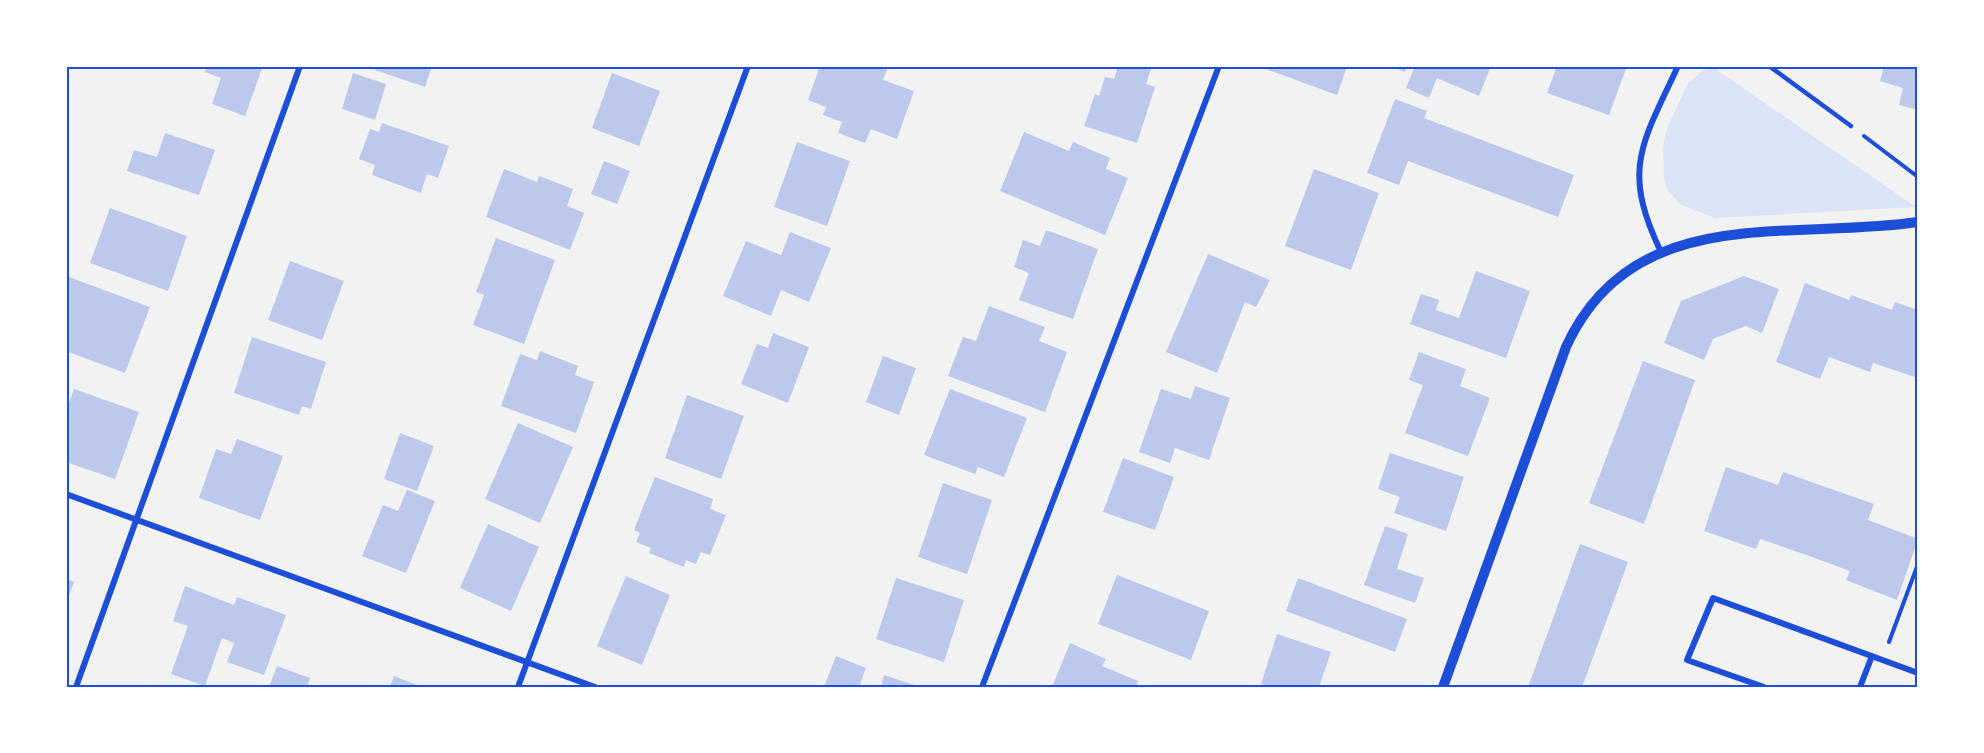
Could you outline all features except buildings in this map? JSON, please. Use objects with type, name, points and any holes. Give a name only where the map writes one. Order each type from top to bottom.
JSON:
[{"type":"street","points":[[76,687],[300,66]]},
{"type":"street","points":[[518,687],[748,66]]},
{"type":"street","points":[[982,687],[1219,66]]},
{"type":"street","points":[[1661,252],[1641,204],[1637,178],[1640,156],[1652,123],[1678,66]]},
{"type":"street","points":[[1443,687],[1566,347],[1588,306],[1617,279],[1661,252],[1681,244],[1731,234],[1918,222]]},
{"type":"street","points":[[66,494],[595,687]]},
{"type":"street","points":[[1764,687],[1687,660],[1713,598],[1918,673]]},
{"type":"street","points":[[1860,687],[1872,656]]},
{"type":"lane","points":[[1769,66],[1851,126]]},
{"type":"path","points":[[1851,126],[1918,177]]},
{"type":"path","points":[[1882,660],[1918,564]]},
{"type":"shaded area","points":[[1714,68],[1916,207],[1715,218],[1681,205],[1668,191],[1664,179],[1663,148],[1667,128],[1688,83],[1704,70]]}]
